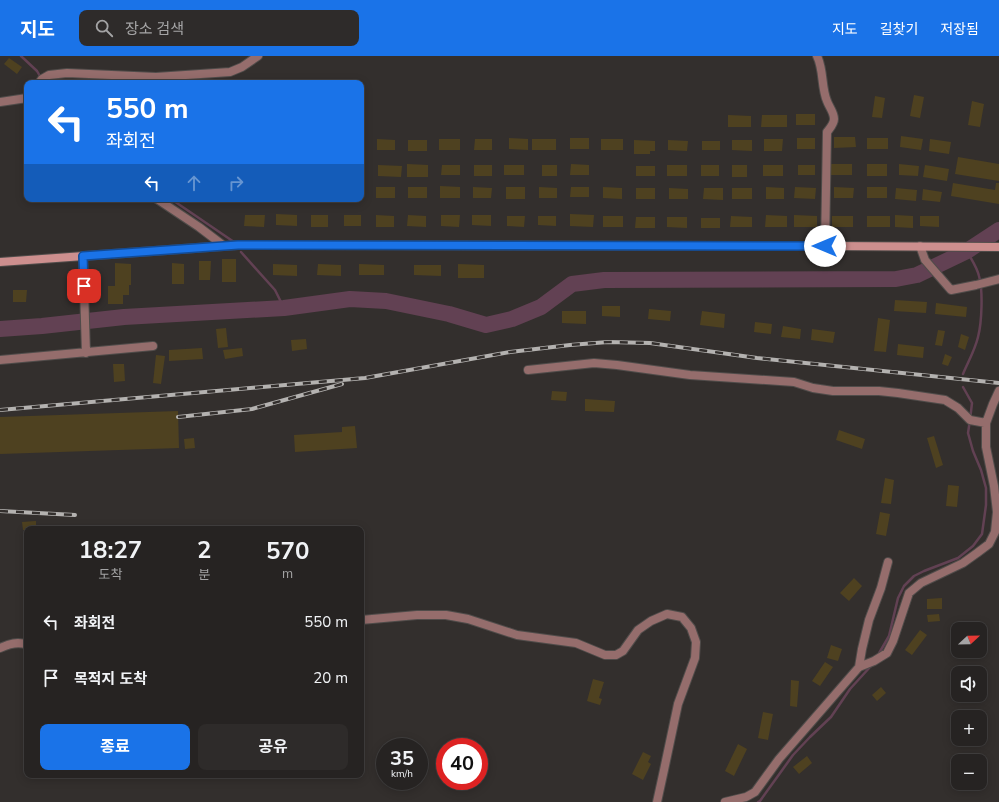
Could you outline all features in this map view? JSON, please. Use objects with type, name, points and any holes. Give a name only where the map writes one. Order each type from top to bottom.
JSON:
[{"type":"street","points":[[41,80],[49,75],[66,73],[156,77],[230,72],[242,67],[258,56]]},
{"type":"street","points":[[817,56],[820,63],[826,101],[834,119],[832,126],[827,132],[825,246]]},
{"type":"street","points":[[0,102],[24,98]]},
{"type":"street","points":[[162,202],[224,246]]},
{"type":"street","points":[[0,262],[224,246],[996,247]]},
{"type":"street","points":[[920,246],[925,260],[951,290],[999,279]]},
{"type":"street","points":[[83,256],[86,353]]},
{"type":"street","points":[[0,360],[152,346]]},
{"type":"street","points":[[528,370],[594,363],[690,375],[794,382],[813,388],[832,391],[879,391],[905,393],[945,400],[958,408],[970,420],[986,423]]},
{"type":"street","points":[[725,802],[746,797],[755,792],[779,759],[860,667],[887,653],[893,641],[908,592],[921,583],[963,563],[989,544],[995,532],[997,512],[994,486],[986,447],[986,423],[999,391]]},
{"type":"street","points":[[860,667],[862,649],[869,620],[881,588],[888,562]]},
{"type":"street","points":[[364,620],[417,615],[446,615],[468,619],[517,635],[576,643],[606,655],[616,654],[623,651],[638,630],[651,621],[667,614],[682,618],[691,628],[696,642],[695,658],[678,704],[657,802]]},
{"type":"street","points":[[0,648],[10,643],[24,644]]},
{"type":"building","points":[[9,58],[22,67],[17,74],[4,64]]},
{"type":"building","points":[[914,95],[924,97],[920,118],[910,116]]},
{"type":"building","points":[[875,96],[885,98],[882,118],[872,117]]},
{"type":"building","points":[[972,101],[984,104],[980,127],[968,125]]},
{"type":"building","points":[[796,114],[815,114],[815,125],[796,125]]},
{"type":"building","points":[[728,115],[751,116],[751,127],[728,127]]},
{"type":"building","points":[[762,115],[787,115],[787,127],[761,127]]},
{"type":"building","points":[[901,136],[923,139],[921,150],[900,147]]},
{"type":"building","points":[[834,137],[855,137],[856,147],[834,148]]},
{"type":"building","points":[[509,138],[528,139],[528,150],[509,149]]},
{"type":"building","points":[[570,138],[589,138],[589,149],[570,149]]},
{"type":"building","points":[[797,138],[815,138],[815,149],[797,149]]},
{"type":"building","points":[[867,138],[888,138],[888,149],[867,149]]},
{"type":"building","points":[[377,139],[395,140],[395,150],[377,150]]},
{"type":"building","points":[[439,139],[460,139],[460,150],[439,150]]},
{"type":"building","points":[[475,139],[492,139],[492,150],[474,150]]},
{"type":"building","points":[[532,139],[556,139],[556,150],[532,150]]},
{"type":"building","points":[[601,139],[623,139],[623,150],[601,150]]},
{"type":"building","points":[[764,139],[783,139],[782,151],[764,151]]},
{"type":"building","points":[[930,139],[951,142],[949,154],[929,151]]},
{"type":"building","points":[[408,140],[427,140],[427,151],[408,151]]},
{"type":"building","points":[[634,140],[655,141],[655,151],[650,151],[650,154],[634,154]]},
{"type":"building","points":[[668,140],[688,141],[687,151],[668,150]]},
{"type":"building","points":[[732,140],[752,140],[752,151],[732,150]]},
{"type":"building","points":[[702,141],[720,141],[720,150],[702,150]]},
{"type":"building","points":[[958,157],[999,164],[999,181],[955,174]]},
{"type":"building","points":[[407,164],[428,165],[428,177],[407,177]]},
{"type":"building","points":[[571,164],[589,165],[589,175],[570,175]]},
{"type":"building","points":[[831,164],[852,164],[852,175],[831,175]]},
{"type":"building","points":[[867,164],[887,164],[887,176],[867,176]]},
{"type":"building","points":[[899,164],[919,166],[918,176],[899,175]]},
{"type":"building","points":[[378,165],[402,166],[401,177],[378,176]]},
{"type":"building","points":[[442,165],[460,165],[460,175],[441,175]]},
{"type":"building","points":[[474,165],[492,165],[492,176],[474,176]]},
{"type":"building","points":[[504,165],[524,165],[524,175],[504,175]]},
{"type":"building","points":[[542,165],[557,165],[557,176],[542,176]]},
{"type":"building","points":[[667,165],[687,165],[687,176],[667,176]]},
{"type":"building","points":[[701,165],[719,165],[719,176],[701,176]]},
{"type":"building","points":[[732,165],[747,165],[747,177],[732,177]]},
{"type":"building","points":[[763,165],[783,165],[783,176],[763,176]]},
{"type":"building","points":[[798,165],[815,165],[815,175],[798,175]]},
{"type":"building","points":[[925,165],[949,169],[947,181],[923,177]]},
{"type":"building","points":[[636,166],[655,166],[655,176],[636,176]]},
{"type":"building","points":[[953,183],[995,190],[996,183],[999,183],[999,204],[951,196]]},
{"type":"building","points":[[440,186],[460,187],[460,198],[440,198]]},
{"type":"building","points":[[376,187],[395,187],[395,198],[376,198]]},
{"type":"building","points":[[408,187],[427,187],[427,198],[408,198]]},
{"type":"building","points":[[473,187],[492,188],[491,198],[473,198]]},
{"type":"building","points":[[506,187],[525,187],[525,199],[506,199]]},
{"type":"building","points":[[539,187],[557,188],[557,198],[539,198]]},
{"type":"building","points":[[571,187],[589,187],[589,197],[570,197]]},
{"type":"building","points":[[603,187],[622,188],[622,199],[603,198]]},
{"type":"building","points":[[766,187],[784,188],[784,199],[766,199]]},
{"type":"building","points":[[795,187],[816,188],[815,199],[794,198]]},
{"type":"building","points":[[834,187],[854,188],[853,198],[834,198]]},
{"type":"building","points":[[867,187],[887,187],[887,198],[867,198]]},
{"type":"building","points":[[636,188],[655,188],[655,199],[636,199]]},
{"type":"building","points":[[669,188],[688,189],[688,199],[669,199]]},
{"type":"building","points":[[704,188],[723,188],[723,200],[703,199]]},
{"type":"building","points":[[732,188],[752,188],[752,199],[732,199]]},
{"type":"building","points":[[896,188],[917,190],[916,201],[895,199]]},
{"type":"building","points":[[923,189],[942,192],[940,202],[922,200]]},
{"type":"building","points":[[276,214],[297,215],[297,226],[276,225]]},
{"type":"building","points":[[570,214],[594,215],[593,227],[570,226]]},
{"type":"building","points":[[245,215],[265,215],[264,227],[244,226]]},
{"type":"building","points":[[311,215],[328,215],[328,227],[311,227]]},
{"type":"building","points":[[344,215],[361,215],[361,226],[344,226]]},
{"type":"building","points":[[376,215],[394,216],[394,227],[376,227]]},
{"type":"building","points":[[408,215],[426,216],[426,227],[407,226]]},
{"type":"building","points":[[441,215],[460,215],[459,227],[441,226]]},
{"type":"building","points":[[472,215],[491,215],[491,226],[472,225]]},
{"type":"building","points":[[766,215],[787,216],[787,227],[765,227]]},
{"type":"building","points":[[794,215],[817,216],[817,227],[794,227]]},
{"type":"building","points":[[895,215],[913,216],[913,228],[895,227]]},
{"type":"building","points":[[507,216],[525,216],[524,227],[507,226]]},
{"type":"building","points":[[538,216],[556,216],[556,226],[538,225]]},
{"type":"building","points":[[603,216],[623,216],[623,227],[603,227]]},
{"type":"building","points":[[731,216],[752,217],[752,227],[730,227]]},
{"type":"building","points":[[832,216],[853,216],[853,227],[832,227]]},
{"type":"building","points":[[867,216],[890,216],[890,227],[867,227]]},
{"type":"building","points":[[920,216],[939,216],[939,227],[920,226]]},
{"type":"building","points":[[636,217],[655,217],[655,228],[635,228]]},
{"type":"building","points":[[667,217],[687,217],[687,228],[667,227]]},
{"type":"building","points":[[701,218],[720,218],[720,228],[701,228]]},
{"type":"building","points":[[222,259],[236,259],[236,282],[222,282]]},
{"type":"building","points":[[199,261],[211,261],[210,280],[199,280]]},
{"type":"building","points":[[115,263],[131,264],[131,285],[129,285],[129,295],[123,295],[123,304],[108,304],[108,286],[115,286]]},
{"type":"building","points":[[172,263],[184,264],[184,284],[172,284]]},
{"type":"building","points":[[273,264],[297,265],[297,276],[273,275]]},
{"type":"building","points":[[318,264],[341,265],[341,276],[317,275]]},
{"type":"building","points":[[359,264],[384,265],[384,275],[359,275]]},
{"type":"building","points":[[458,264],[484,265],[484,278],[458,278]]},
{"type":"building","points":[[414,265],[441,265],[441,276],[414,275]]},
{"type":"building","points":[[13,290],[27,290],[26,302],[13,302]]},
{"type":"building","points":[[895,300],[927,302],[926,313],[894,311]]},
{"type":"building","points":[[936,303],[967,307],[966,317],[935,314]]},
{"type":"building","points":[[602,306],[620,306],[620,317],[602,316]]},
{"type":"building","points":[[649,309],[671,311],[670,321],[648,319]]},
{"type":"building","points":[[562,311],[586,311],[586,324],[562,323]]},
{"type":"building","points":[[702,311],[725,314],[724,328],[700,325]]},
{"type":"building","points":[[878,318],[890,320],[886,352],[874,351]]},
{"type":"building","points":[[755,322],[772,324],[771,334],[754,332]]},
{"type":"building","points":[[783,326],[801,329],[800,339],[781,337]]},
{"type":"building","points":[[226,328],[228,347],[218,348],[216,329]]},
{"type":"building","points":[[812,329],[835,332],[833,343],[811,340]]},
{"type":"building","points":[[938,330],[945,331],[942,346],[935,345]]},
{"type":"building","points":[[961,334],[969,337],[965,350],[958,347]]},
{"type":"building","points":[[306,339],[307,349],[292,351],[291,340]]},
{"type":"building","points":[[898,344],[924,347],[923,358],[897,355]]},
{"type":"building","points":[[202,348],[203,359],[169,361],[169,350]]},
{"type":"building","points":[[242,348],[243,356],[225,359],[223,350]]},
{"type":"building","points":[[945,354],[952,357],[948,366],[942,364]]},
{"type":"building","points":[[156,355],[165,356],[161,384],[153,383]]},
{"type":"building","points":[[113,364],[124,364],[125,381],[114,382]]},
{"type":"building","points":[[552,391],[567,392],[566,401],[551,400]]},
{"type":"building","points":[[585,399],[615,401],[614,412],[585,411]]},
{"type":"building","points":[[178,411],[179,448],[0,454],[0,417]]},
{"type":"building","points":[[355,426],[357,448],[295,452],[294,435],[342,432],[342,427]]},
{"type":"building","points":[[839,430],[865,439],[862,449],[836,440]]},
{"type":"building","points":[[934,436],[943,465],[936,468],[927,438]]},
{"type":"building","points":[[194,438],[195,448],[185,449],[184,439]]},
{"type":"building","points":[[885,478],[894,480],[891,504],[881,503]]},
{"type":"building","points":[[948,485],[959,486],[957,507],[946,506]]},
{"type":"building","points":[[880,512],[890,514],[886,536],[876,534]]},
{"type":"building","points":[[36,521],[36,526],[24,526],[23,530],[22,522]]},
{"type":"building","points":[[854,578],[862,586],[849,601],[840,593]]},
{"type":"building","points":[[942,598],[942,609],[927,609],[927,599]]},
{"type":"building","points":[[939,614],[940,621],[928,622],[927,615]]},
{"type":"building","points":[[920,630],[927,635],[912,655],[905,650]]},
{"type":"building","points":[[831,645],[842,649],[838,661],[827,658]]},
{"type":"building","points":[[825,662],[833,667],[820,686],[812,681]]},
{"type":"building","points":[[593,679],[604,682],[599,698],[602,699],[600,705],[587,701]]},
{"type":"building","points":[[791,680],[799,681],[797,707],[790,706]]},
{"type":"building","points":[[881,687],[886,693],[877,701],[872,695]]},
{"type":"building","points":[[763,712],[773,714],[768,740],[758,738]]},
{"type":"building","points":[[738,744],[747,749],[734,776],[725,771]]},
{"type":"building","points":[[643,752],[651,756],[648,762],[651,764],[643,780],[632,774]]},
{"type":"building","points":[[807,756],[812,763],[799,774],[793,767]]},
{"type":"waterway","points":[[21,56],[37,71],[41,78]]},
{"type":"waterway","points":[[175,202],[234,242]]},
{"type":"waterway","points":[[0,329],[124,317],[284,308],[350,299],[386,301],[449,314],[486,325],[512,319],[541,307],[572,284],[604,280],[896,279],[917,275],[967,251],[999,230]]},
{"type":"waterway","points":[[963,374],[977,342],[982,306],[979,276],[967,251]]},
{"type":"waterway","points":[[241,252],[275,290],[284,308]]},
{"type":"waterway","points":[[878,655],[889,636],[898,598],[904,586],[914,576],[958,558],[973,546],[982,534],[986,505],[986,488],[968,433],[972,403],[963,387]]},
{"type":"waterway","points":[[758,802],[793,755],[831,717],[850,689],[871,666]]},
{"type":"railway","points":[[0,410],[365,378],[510,352],[608,342],[650,343],[757,358],[999,383]]},
{"type":"railway","points":[[178,417],[252,409],[342,384]]},
{"type":"railway","points":[[0,511],[75,515]]},
{"type":"route","points":[[84,286],[83,256],[238,245],[825,246]]}]
